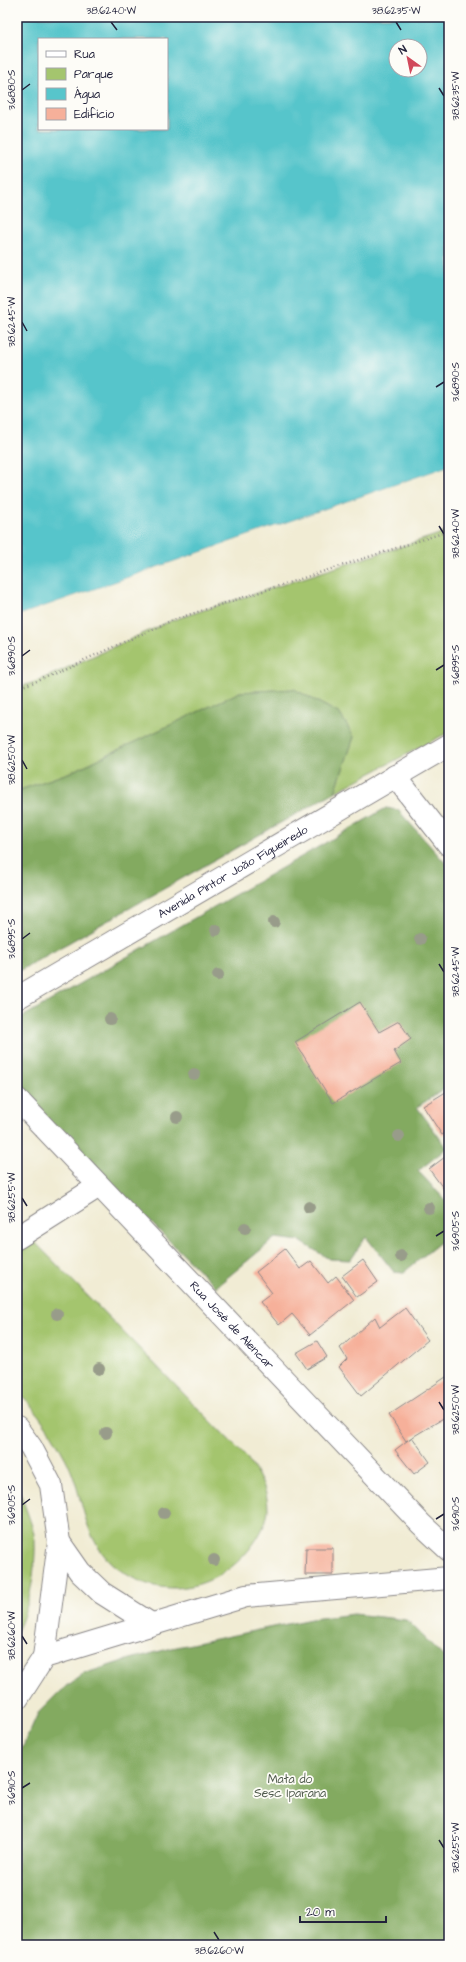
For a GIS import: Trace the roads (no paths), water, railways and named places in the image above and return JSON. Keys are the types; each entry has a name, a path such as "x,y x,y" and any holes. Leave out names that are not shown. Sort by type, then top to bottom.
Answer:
{"street":[{"name":"Avenida Pintor João Figueiredo","path":"17,998 449,745"},
{"path":"395,776 449,845"},
{"name":"Rua José de Alencar","path":"17,1099 421,1524 449,1550"},
{"path":"17,1238 99,1186"},
{"path":"17,1428 31,1447 51,1486 59,1542 44,1657 17,1699"},
{"path":"59,1542 80,1572 102,1592 151,1624"},
{"path":"44,1657 246,1596 449,1578"}],"water":[{"path":"17,17 449,17 449,466 17,616"}],"park label":[{"name":"Mata do Sesc Iparana","path":"290,1786"}]}
